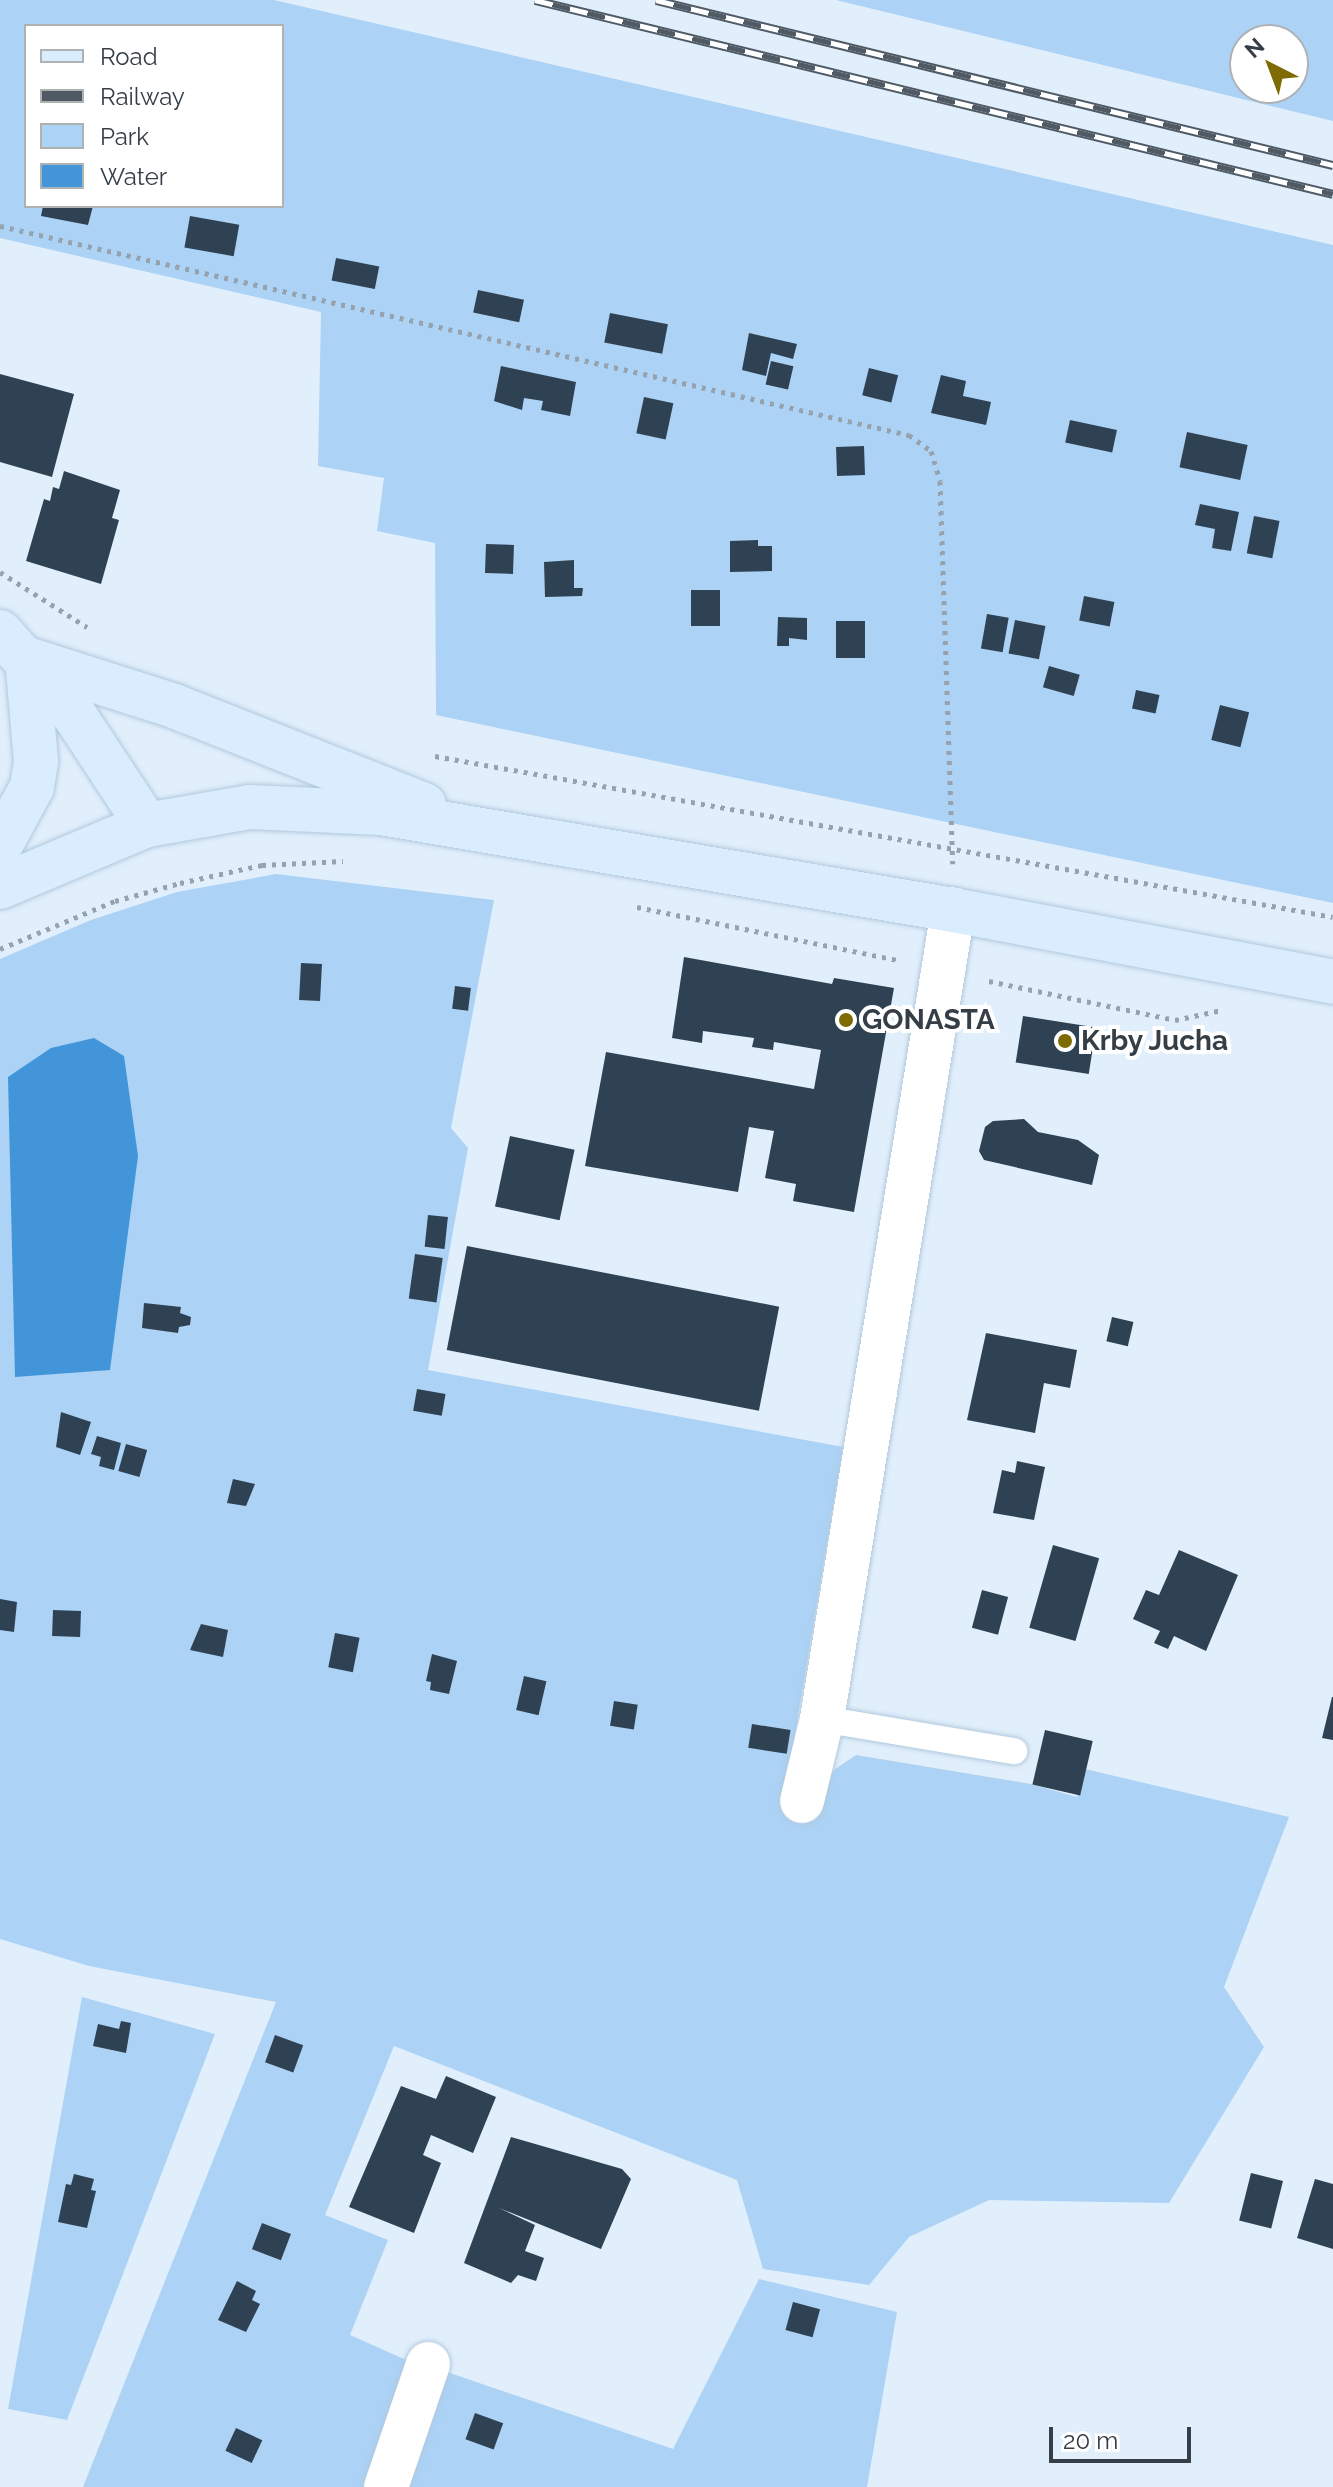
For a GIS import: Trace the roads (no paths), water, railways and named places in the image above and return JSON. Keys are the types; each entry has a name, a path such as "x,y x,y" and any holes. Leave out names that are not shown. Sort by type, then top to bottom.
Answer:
{"main road":[{"path":"14,646 470,824"},
{"path":"14,646 75,716 147,825"},
{"path":"0,846 32,787 36,761 14,646"},
{"path":"0,887 147,825 250,807 381,813 470,824 1333,982"}],"street":[{"path":"802,1801 822,1719 953,910"},
{"path":"386,2487 428,2364"}],"lane":[{"path":"822,1719 1014,1751"}],"water":[{"path":"94,1038 124,1056 138,1156 110,1370 15,1377 8,1077 51,1048"}],"railway":[{"path":"535,0 1333,194"},
{"path":"656,0 1333,165"}],"place":[{"name":"GONASTA","path":"846,1020"},
{"name":"Krby Jucha","path":"1065,1041"}]}
